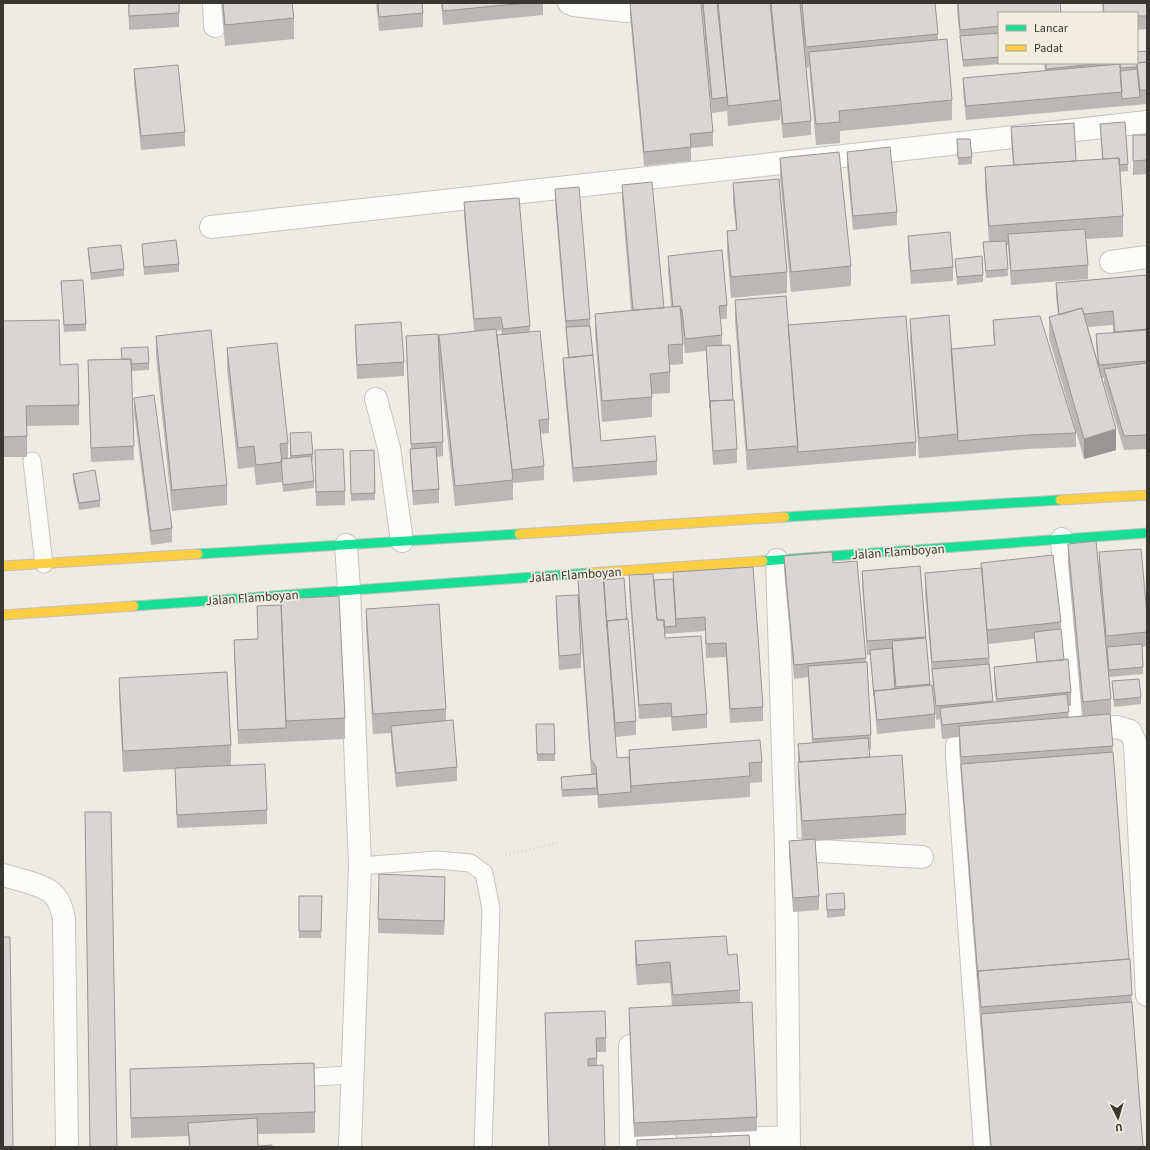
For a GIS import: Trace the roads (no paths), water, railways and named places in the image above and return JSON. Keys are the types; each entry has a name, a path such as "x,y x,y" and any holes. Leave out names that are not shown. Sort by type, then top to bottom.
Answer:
{"main road":[{"path":"3,566 1147,495"},
{"name":"Jalan Flamboyan","path":"3,615 1147,533"}],"street":[{"path":"214,3 215,26"},
{"path":"569,3 574,5 626,11 680,3"},
{"path":"211,227 1147,122"},
{"path":"1111,262 1147,256"},
{"path":"376,399 389,448 402,541"},
{"path":"1062,539 1067,730 1117,727 1130,731 1135,742 1147,995"},
{"path":"346,545 360,866 350,1147"},
{"path":"630,1046 631,1145 694,1141 789,1142 786,849 777,560"},
{"path":"985,1147 958,764 958,746 964,742 1004,738"},
{"path":"786,849 922,857"},
{"path":"3,875 43,887 54,894 61,905 64,919 67,1147"}],"lane":[{"path":"32,461 44,564"},
{"path":"360,866 437,860 470,863 484,873 490,909 483,1147"},
{"path":"280,1078 352,1075"}]}
